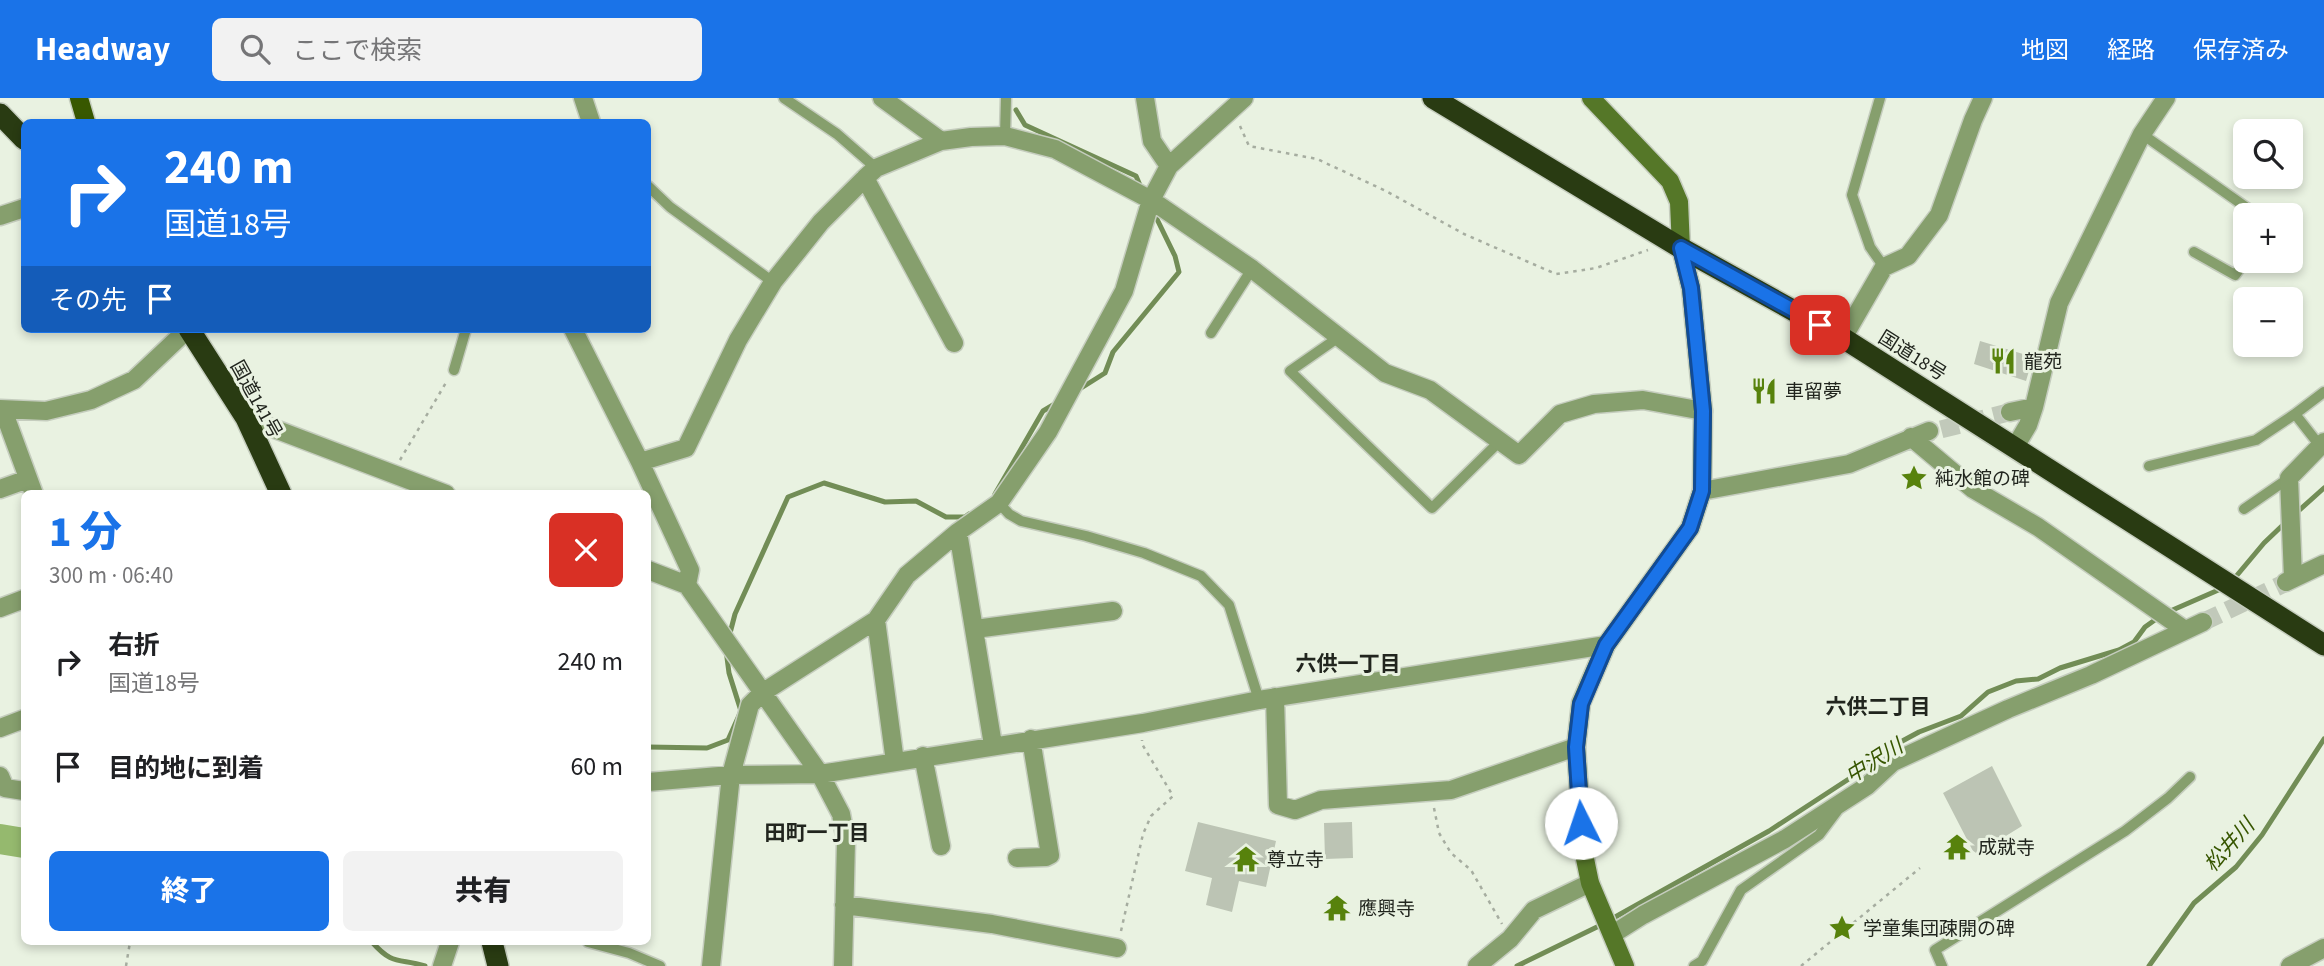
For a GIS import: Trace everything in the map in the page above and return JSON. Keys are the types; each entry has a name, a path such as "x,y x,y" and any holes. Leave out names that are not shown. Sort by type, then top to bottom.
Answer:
{"highway":[{"name":"国道18号","path":"1433,98 1676,245 1843,338 2324,645"},
{"path":"0,114 21,136"},
{"name":"国道141号","path":"191,333 246,418 279,490"},
{"path":"495,945 498,966"}],"main road":[{"path":"79,98 85,119"}],"street":[{"path":"583,98 590,119"},
{"path":"882,98 941,141"},
{"path":"1145,98 1152,141 1169,166"},
{"path":"1591,98 1670,181 1679,201 1676,245 1691,288 1703,411 1702,491 1690,528 1606,645 1581,704 1576,747 1583,849 1590,883 1625,966"},
{"path":"1843,338 1884,267 1908,256 1939,215 1983,98"},
{"path":"2015,447 2028,425 2034,407 2059,303 2143,134 2166,98"},
{"path":"711,966 731,775 750,705 762,693 876,620 907,575 958,532 999,503 1048,432 1124,291 1151,200 1169,166 1238,104"},
{"path":"640,463 687,448 738,340 773,282 821,222 870,173 941,141 971,137 1005,136 1055,149 1151,200 1252,269 1385,373 1430,390 1520,455 1560,414 1594,404 1643,400 1703,411"},
{"path":"870,173 954,343"},
{"path":"0,216 21,209"},
{"path":"0,489 31,486 2,409 46,411 91,400 134,380 184,333"},
{"path":"575,333 690,570 687,585"},
{"path":"2010,412 2034,407"},
{"path":"246,418 436,490"},
{"path":"1702,491 1849,464 1929,431"},
{"path":"1911,437 1973,489 2038,527 2179,624"},
{"path":"2322,444 2289,478 2288,581 2324,564"},
{"path":"958,532 993,745"},
{"path":"651,571 687,585 820,774 841,814 844,832 843,966"},
{"path":"0,608 21,600"},
{"path":"975,629 1113,611"},
{"path":"876,620 895,762"},
{"path":"1613,933 1785,839 1867,786 1893,762 2008,709 2091,675 2179,624 2203,622"},
{"path":"651,782 731,775 820,774 1143,723 1267,698 1606,645"},
{"path":"1267,698 1278,805 1295,810 1321,800 1451,790 1576,747"},
{"path":"0,728 21,720"},
{"path":"1017,858 1050,855 1031,739"},
{"path":"923,756 941,846"},
{"path":"0,776 5,788 21,791"},
{"path":"1477,966 1510,939 1534,910 1590,883"},
{"path":"844,905 992,924 1117,948"},
{"path":"442,966 449,945"},
{"path":"2290,966 2324,948"}],"lane":[{"path":"784,98 837,134 870,173"},
{"path":"1005,136 1006,98"},
{"path":"1880,98 1852,195 1870,247 1884,267"},
{"path":"2143,134 2240,203"},
{"path":"651,189 670,207 773,282"},
{"path":"2194,251 2235,275 2236,273"},
{"path":"1211,333 1252,269"},
{"path":"454,370 465,333"},
{"path":"1339,337 1290,371 1432,508 1500,441"},
{"path":"2150,466 2256,440 2324,392"},
{"path":"2295,414 2322,444"},
{"path":"2244,509 2289,478"},
{"path":"999,503 1009,514 1021,521 1144,553 1201,576 1229,605 1267,698"},
{"path":"1942,966 1935,950 2125,831 2190,777"},
{"path":"1694,966 1702,961 1741,890 1819,835 1844,801"},
{"path":"599,945 629,953 660,966"}],"path":[{"path":"1238,104 1249,146 1317,159 1386,191 1464,234 1556,274 1596,268 1676,245"},
{"path":"392,473 454,370"},
{"path":"1117,948 1143,834 1151,816 1173,796 1142,744 1143,723"},
{"path":"1431,791 1439,833 1451,853 1471,870 1510,939"},
{"path":"1801,966 1920,868"},
{"path":"127,966 130,945"}],"building":[{"name":"龍苑","path":"1980,341 2033,357 2026,381 1974,364"},
{"path":"1992,766 2022,826 1975,855 1943,793"},
{"path":"1198,822 1276,841 1266,887 1239,881 1232,912 1206,905 1212,878 1185,871"},
{"path":"1352,822 1353,858 1325,859 1324,823"}],"waterway":[{"path":"1016,110 1025,125 1136,176 1142,190"},
{"path":"1078,390 1105,373 1113,352 1179,272 1175,256 1153,211"},
{"path":"995,494 1043,411 1058,402"},
{"path":"729,637 735,614 788,497 824,483 885,502 916,501 946,517 965,517 969,514"},
{"name":"中沢川","path":"2295,514 2324,488"},
{"name":"中沢川","path":"2233,580 2285,523"},
{"name":"中沢川","path":"2168,612 2223,588"},
{"name":"中沢川","path":"1517,966 1599,926 1769,831 1858,773 1893,746 1919,732 1961,716 1988,692 2016,681 2038,679 2060,668 2119,650 2134,642 2145,627 2159,617"},
{"path":"651,747 707,748 728,740 741,711 729,673 726,650"},
{"name":"松井川","path":"2149,966 2194,903 2236,867 2262,835 2324,739"},
{"name":"中沢川","path":"0,839 21,842"},
{"name":"中沢川","path":"375,945 391,958 425,966"}],"tunnel":[{"path":"1915,436 2010,412"},
{"path":"2203,622 2283,584"}],"place":[{"name":"龍苑","path":"2003,361"},
{"name":"車留夢","path":"1764,391"},
{"name":"純水館の碑","path":"1914,478"},
{"name":"成就寺","path":"1957,847"},
{"name":"尊立寺","path":"1246,859"},
{"name":"應興寺","path":"1337,908"},
{"name":"学童集団疎開の碑","path":"1842,928"}],"district":[{"name":"六供一丁目","path":"1348,664"},
{"name":"六供二丁目","path":"1878,707"},
{"name":"田町一丁目","path":"817,833"}],"route":[{"path":"1581,823 1576,747 1581,704 1606,645 1690,528 1702,491 1703,411 1691,288 1681,248 1820,325"}]}
